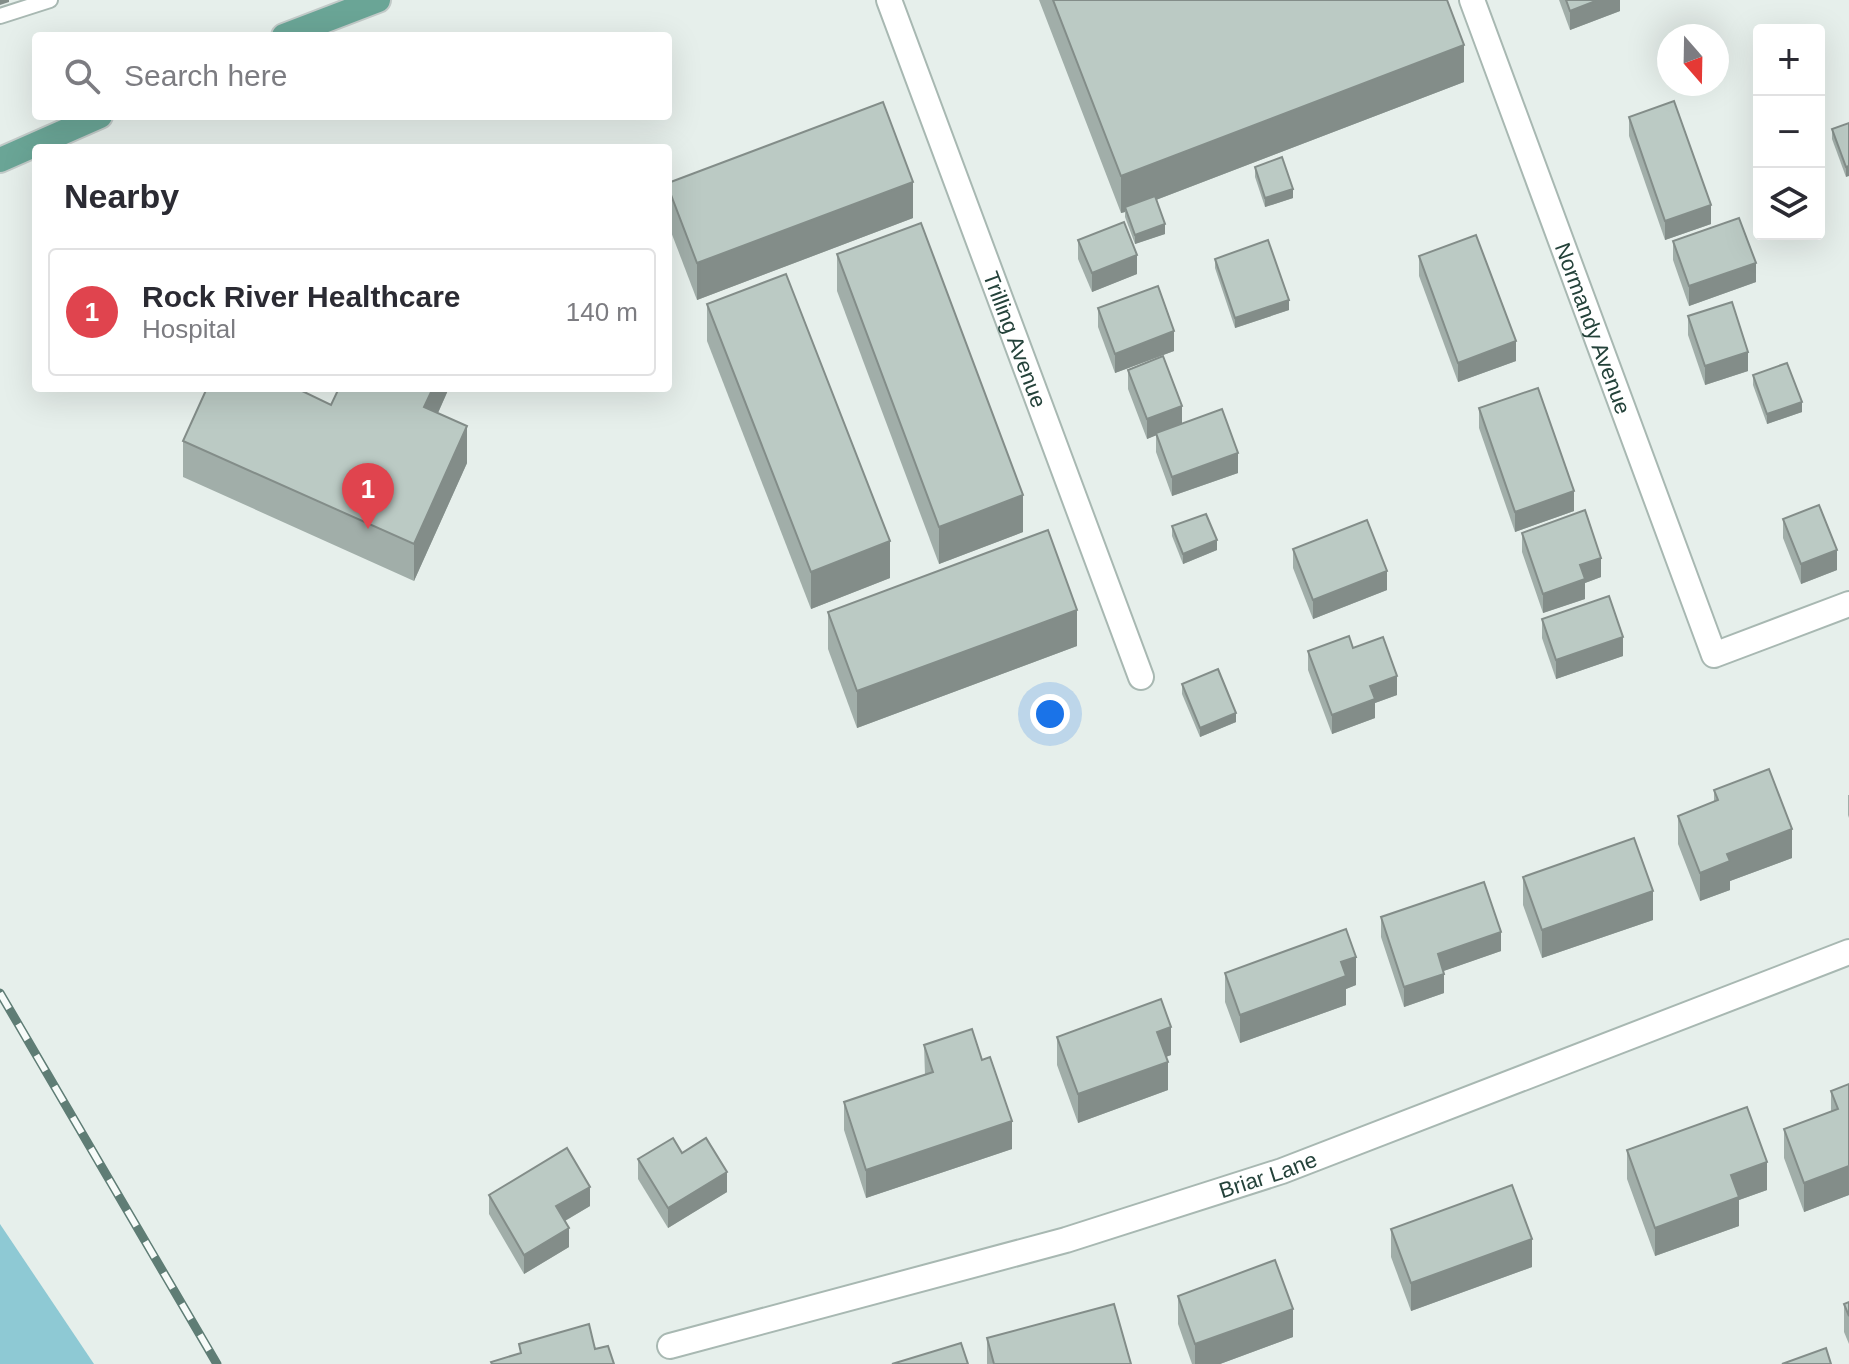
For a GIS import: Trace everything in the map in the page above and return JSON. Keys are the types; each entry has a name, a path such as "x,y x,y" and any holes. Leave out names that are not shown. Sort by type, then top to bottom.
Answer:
{"main road":[{"path":"294,32 378,0"},
{"path":"36,144 91,120"},
{"path":"0,160 32,146"}],"street":[{"name":"Trilling Avenue","path":"889,0 1141,677"},
{"name":"Normandy Avenue","path":"1472,0 1714,655 1849,604"},
{"name":"Briar Lane","path":"670,1346 1066,1240 1282,1171 1849,952"}],"lane":[{"path":"0,16 50,0"}],"water":[{"path":"0,1224 94,1364 0,1364"}],"building":[{"path":"1053,0 1447,0 1464,45 1121,176"},
{"path":"1566,0 1598,0 1570,11"},
{"path":"1674,101 1711,205 1665,221 1629,117"},
{"path":"883,102 913,182 697,263 672,197 672,181"},
{"path":"1849,123 1849,166 1846,167 1832,129"},
{"path":"1282,157 1293,189 1265,198 1255,167"},
{"path":"1155,196 1165,224 1135,235 1125,207"},
{"path":"1739,218 1756,263 1689,286 1673,241"},
{"path":"1124,222 1137,255 1092,273 1078,240"},
{"path":"921,223 1023,495 939,527 837,254"},
{"path":"1476,235 1516,341 1458,363 1419,256"},
{"path":"1268,240 1289,300 1235,318 1215,259"},
{"path":"786,274 890,541 811,572 707,304"},
{"path":"1158,286 1174,331 1115,354 1098,308"},
{"path":"1732,302 1748,352 1705,366 1688,316"},
{"path":"1163,356 1182,406 1147,419 1128,370"},
{"path":"1787,363 1802,402 1767,414 1753,375"},
{"path":"1538,388 1574,491 1515,512 1479,408"},
{"path":"205,392 304,392 331,405 337,392 431,392 424,407 467,426 414,544 183,441"},
{"path":"1222,409 1238,453 1172,477 1156,433"},
{"path":"1819,505 1837,550 1801,564 1783,519"},
{"path":"1585,510 1601,558 1580,565 1585,579 1543,594 1522,533"},
{"path":"1206,514 1217,540 1183,554 1172,526"},
{"path":"1367,520 1387,571 1313,600 1293,549"},
{"path":"1048,530 1077,610 857,691 828,612"},
{"path":"1609,596 1623,637 1556,660 1542,619"},
{"path":"1349,636 1353,648 1383,637 1397,676 1370,686 1375,699 1332,715 1308,651"},
{"path":"1218,669 1236,713 1200,728 1182,684"},
{"path":"1769,769 1792,829 1727,854 1730,861 1700,873 1678,816 1718,800 1714,790"},
{"path":"1634,838 1653,891 1542,930 1523,877"},
{"path":"1484,882 1501,932 1438,954 1444,974 1404,987 1381,917"},
{"path":"1346,929 1356,957 1341,962 1346,976 1240,1015 1225,973"},
{"path":"1161,999 1171,1027 1157,1032 1168,1062 1078,1094 1057,1037"},
{"path":"972,1029 982,1060 990,1057 1012,1121 866,1170 844,1102 933,1072 924,1045"},
{"path":"1849,1084 1849,1166 1804,1183 1784,1129 1838,1109 1831,1091"},
{"path":"1747,1107 1767,1162 1731,1175 1739,1197 1655,1228 1627,1150"},
{"path":"673,1138 682,1153 706,1138 727,1172 668,1208 638,1159"},
{"path":"567,1148 590,1187 556,1206 569,1228 524,1255 489,1195"},
{"path":"1512,1185 1532,1239 1411,1283 1391,1229"},
{"path":"1275,1260 1293,1309 1195,1344 1178,1296"},
{"path":"1114,1304 1131,1364 994,1364 987,1338"},
{"path":"589,1324 595,1349 608,1346 614,1364 491,1362 521,1353 519,1344"},
{"path":"961,1343 968,1364 892,1364"},
{"path":"1826,1348 1831,1364 1782,1364"}],"railway":[{"path":"0,993 217,1364"}],"place":[{"name":"Rock River Healthcare","path":"368,529"}]}
